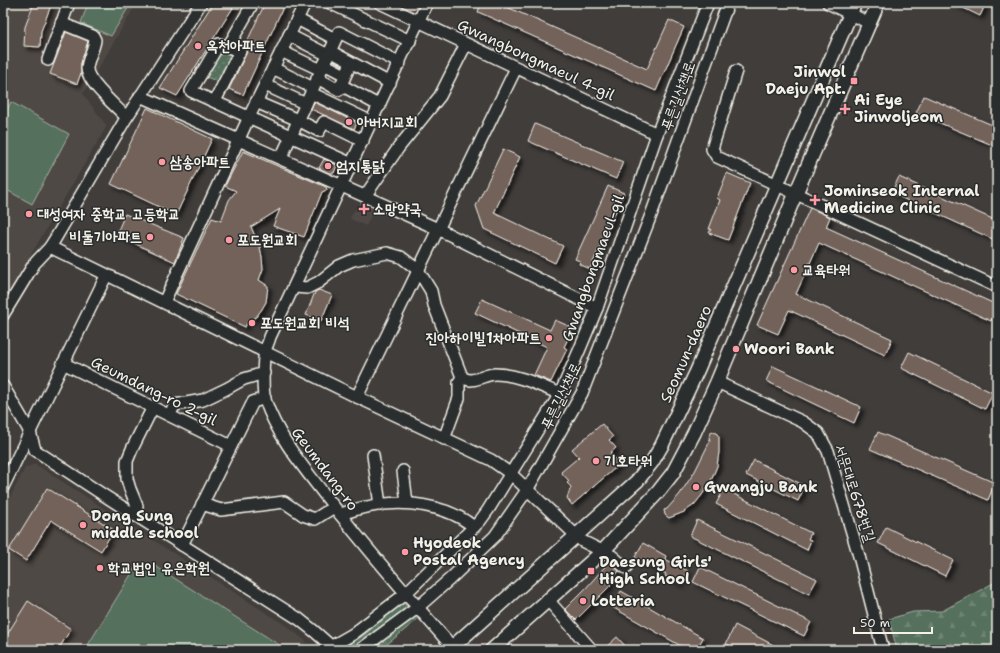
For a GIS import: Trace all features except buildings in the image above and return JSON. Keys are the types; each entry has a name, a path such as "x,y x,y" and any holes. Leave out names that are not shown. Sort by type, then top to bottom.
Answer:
{"main road":[{"path":"492,650 603,551 658,492 673,473 694,433 717,382 878,3"},
{"name":"Seomun-daero","path":"452,649 637,481 652,462 673,423 697,371 853,8"}],"street":[{"path":"48,60 69,3"},
{"path":"3,315 34,264 50,247 126,117 201,3"},
{"path":"228,47 253,3"},
{"path":"164,302 256,102 305,3"},
{"path":"330,3 410,41"},
{"name":"Gwangbongmaeul 4-gil","path":"380,3 657,134"},
{"name":"Geumdang-ro","path":"427,3 295,287 270,337 265,352 264,373 265,398 276,426 286,444 405,594 452,649"},
{"name":"Gwangbongmaeul-gil","path":"328,648 353,634 405,594 474,527 488,510 560,394 597,308 657,134 708,3"},
{"name":"푸른길산책로","path":"360,650 417,608 495,536 527,490 582,394 651,215 728,3"},
{"path":"828,3 853,8 869,23"},
{"path":"297,19 400,63"},
{"path":"61,23 93,36 95,40 87,69 91,80 126,117"},
{"path":"289,35 339,90 351,63"},
{"path":"281,158 337,36"},
{"path":"215,101 240,51 220,44 191,91 352,164"},
{"path":"366,196 399,147 440,96 466,44"},
{"path":"280,54 343,80 380,106"},
{"path":"273,68 321,71 351,63 390,83"},
{"path":"357,397 516,68"},
{"path":"321,71 372,122"},
{"path":"736,71 712,149 717,157 997,287"},
{"path":"265,85 306,104"},
{"path":"140,96 438,229 597,308"},
{"path":"256,102 298,120 319,131 324,122 363,141"},
{"path":"50,247 106,276 164,302 357,397 491,460 511,474 582,541 612,556 626,568"},
{"path":"295,287 307,288 320,282 339,266 352,260 387,253 401,258 418,270 431,291 434,305 462,377 468,380 473,380 486,375 501,374 526,380 560,394"},
{"path":"3,487 106,276"},
{"name":"Geumdang-ro 2-gil","path":"63,363 231,446"},
{"path":"169,415 175,406 203,400 226,390 244,379 264,373"},
{"path":"444,439 459,398 459,382 462,377"},
{"name":"서문대로678번길","path":"717,382 799,420 812,429 821,438 828,451 859,556 883,650"},
{"path":"3,386 30,432 35,450 299,619 314,631 328,648"},
{"path":"182,545 253,402 265,398"},
{"path":"136,516 137,506 130,489 126,465 132,449 153,407"},
{"path":"373,454 380,505"},
{"path":"403,471 407,503"},
{"path":"202,504 220,510 284,502 304,515 315,519 337,510 407,503 443,510 462,519 474,527"},
{"path":"548,600 592,650"}],"shaded area":[{"name":"대성여자 중학교 고등학교","path":"3,3 137,3 83,94 107,126 3,302"},
{"name":"소망약국","path":"364,199 374,204 372,214 366,226 350,219 352,214"},
{"name":"학교법인 유은학원","path":"35,464 285,625 307,642 296,650 3,650 3,511 25,468"}],"green space":[{"path":"88,3 131,3 111,36 81,23"},
{"path":"220,48 236,55 221,83 204,76"},
{"path":"11,102 69,134 32,204 3,188 3,117"},
{"path":"152,564 281,646 277,650 85,650 135,568"},
{"path":"997,581 997,650 897,650 889,619 913,612 942,611"},
{"path":"403,602 418,619 380,650 340,650 364,635"}],"place":[{"name":"옥천아파트","path":"198,46"},
{"name":"Jinwol Daeju Apt.","path":"854,81"},
{"name":"Ai Eye Jinwoljeom","path":"845,109"},
{"name":"아버지교회","path":"349,122"},
{"name":"삼송아파트","path":"162,162"},
{"name":"엄지통닭","path":"328,166"},
{"name":"Jominseok Internal Medicine Clinic","path":"815,200"},
{"name":"소망약국","path":"364,209"},
{"name":"대성여자 중학교 고등학교","path":"29,214"},
{"name":"비둘기아파트","path":"150,237"},
{"name":"포도원교회","path":"229,240"},
{"name":"교육타워","path":"794,270"},
{"name":"포도원교회 비석","path":"252,323"},
{"name":"진아하이빌1차아파트","path":"549,338"},
{"name":"Woori Bank","path":"736,349"},
{"name":"기호타워","path":"596,461"},
{"name":"Gwangju Bank","path":"696,487"},
{"name":"Dong Sung middle school","path":"83,525"},
{"name":"Hyodeok Postal Agency","path":"405,552"},
{"name":"학교법인 유은학원","path":"100,568"},
{"name":"Daesung Girls' High School","path":"591,571"},
{"name":"Lotteria","path":"583,601"}]}
